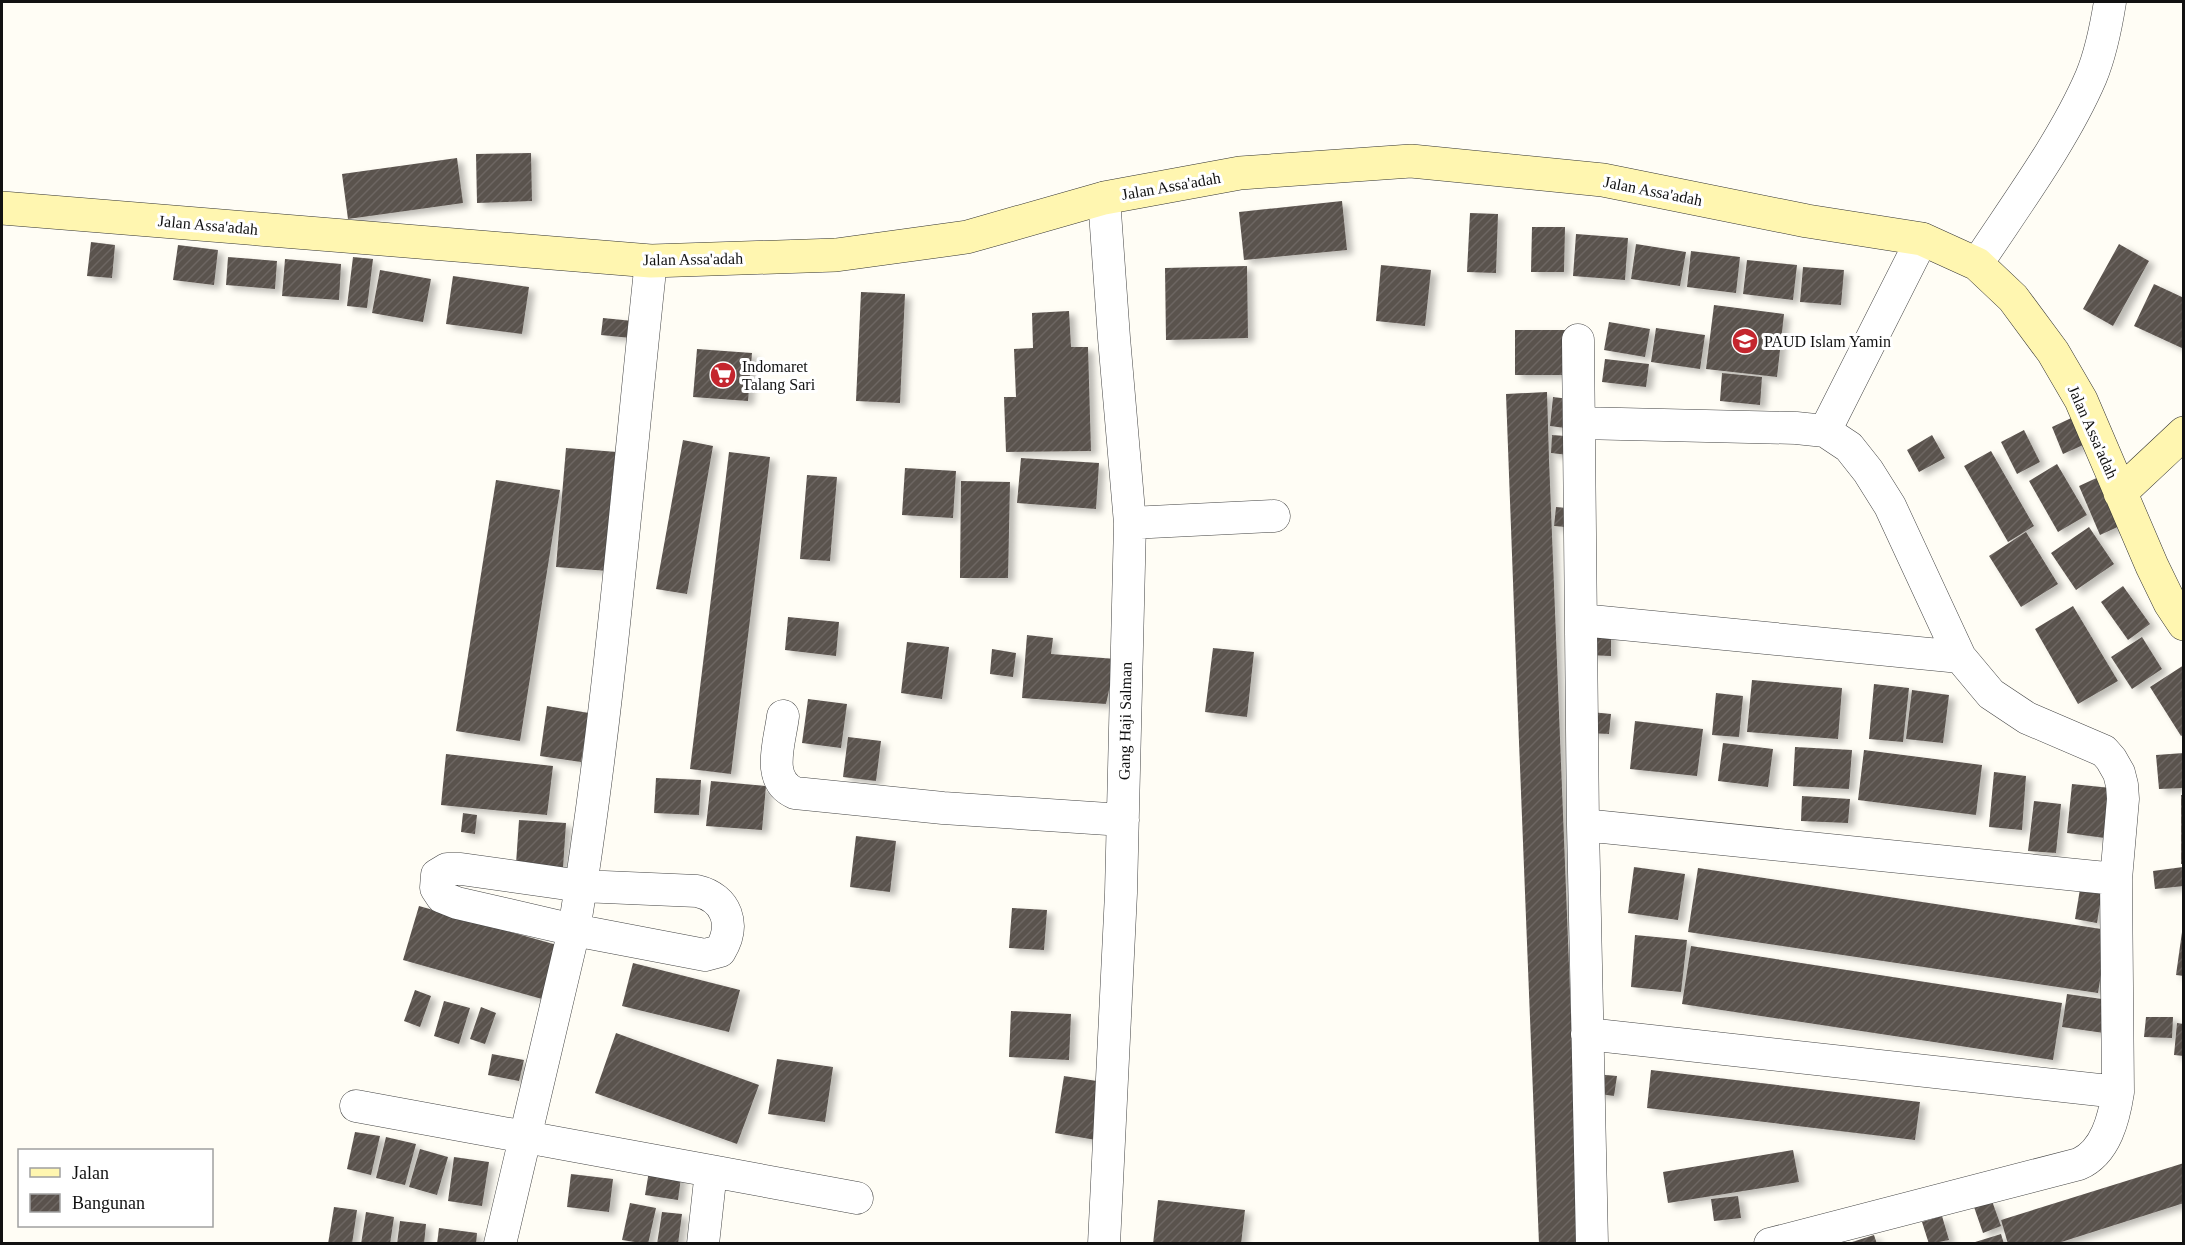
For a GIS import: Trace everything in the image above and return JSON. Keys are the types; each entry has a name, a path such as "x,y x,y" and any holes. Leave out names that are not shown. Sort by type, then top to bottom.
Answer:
{"street":[{"path":"1977,264 2058,140 2091,77 2101,46 2110,2"},
{"name":"Jalan Assa'adah","path":"2,208 651,261 836,255 967,237 1104,198 1240,173 1411,161 1603,180 1807,221 1922,239 1977,264 2013,298 2053,352 2081,400 2120,493 2184,433"},
{"name":"Gang Haji Salman","path":"1104,198 1130,523 1121,893 1104,1244"},
{"path":"1825,431 1922,239"},
{"path":"500,1244 574,930 581,886 608,674 651,261"},
{"path":"1578,340 1583,825 1592,1244"},
{"path":"1579,423 1796,428 1825,431 1849,447 1868,471 1890,506 1960,657 1991,694 2027,718 2103,751 2111,759 2122,785 2123,799 2116,879 2118,1092 2115,1113 2108,1132 2089,1159 2079,1164 1770,1244"},
{"path":"2120,493 2170,603 2184,624"},
{"path":"1130,523 1274,516"},
{"path":"1581,620 1960,657"},
{"path":"783,716 776,771 780,783 795,794 943,808 1123,820"},
{"path":"1583,825 2116,879"},
{"path":"461,869 581,886 697,891 710,894 724,908 727,931 724,943 720,951 705,955 574,930 457,903 438,893 435,882 441,871 461,869"},
{"path":"1587,1034 2118,1092"},
{"path":"356,1106 857,1198"},
{"path":"703,1244 711,1171"}],"building":[{"path":"531,153 532,201 477,203 476,154"},
{"path":"457,158 463,203 348,219 342,174"},
{"path":"1342,201 1347,250 1244,260 1239,212"},
{"path":"1470,213 1498,214 1496,273 1467,272"},
{"path":"1532,227 1565,227 1564,272 1531,272"},
{"path":"1576,234 1628,238 1625,280 1573,276"},
{"path":"91,242 115,245 112,278 87,276"},
{"path":"1636,244 1686,252 1680,286 1631,279"},
{"path":"2119,244 2149,261 2113,326 2083,309"},
{"path":"178,245 218,250 214,285 173,280"},
{"path":"1691,251 1740,257 1736,293 1687,287"},
{"path":"228,257 277,261 275,289 226,285"},
{"path":"353,257 373,259 367,308 347,306"},
{"path":"285,259 341,264 339,300 282,296"},
{"path":"1747,260 1797,265 1793,300 1743,294"},
{"path":"1381,265 1431,270 1425,326 1376,321"},
{"path":"1247,266 1248,338 1166,340 1165,268"},
{"path":"1803,267 1844,270 1841,305 1800,302"},
{"path":"380,270 431,279 423,322 372,313"},
{"path":"453,276 529,287 522,334 446,324"},
{"path":"2154,284 2184,298 2184,349 2134,326"},
{"path":"861,292 905,294 900,403 856,401"},
{"name":"PAUD Islam Yamin","path":"1714,305 1784,314 1777,377 1706,369"},
{"path":"1069,311 1071,347 1088,347 1091,451 1006,452 1004,397 1016,397 1014,349 1033,348 1032,313"},
{"path":"603,318 633,321 631,338 601,335"},
{"path":"1609,322 1650,329 1645,357 1604,350"},
{"path":"1656,328 1705,335 1700,369 1651,362"},
{"path":"1515,330 1571,330 1570,375 1515,375"},
{"name":"Indomaret Talang Sari","path":"697,349 752,353 748,401 693,397"},
{"path":"1605,359 1649,364 1646,387 1602,382"},
{"path":"1722,373 1762,377 1760,405 1720,401"},
{"path":"1547,392 1580,1244 1539,1244 1519,742 1506,394"},
{"path":"1553,397 1577,400 1573,429 1550,426"},
{"path":"2080,414 2092,441 2063,454 2052,427"},
{"path":"2024,430 2040,462 2017,474 2001,442"},
{"path":"1552,435 1579,437 1577,456 1551,453"},
{"path":"1932,435 1945,458 1919,472 1907,450"},
{"path":"683,440 713,446 687,594 656,589"},
{"path":"566,448 617,452 608,571 556,567"},
{"path":"1991,451 2034,526 2008,542 1964,466"},
{"path":"729,452 770,457 731,774 690,769"},
{"path":"1021,458 1099,463 1096,509 1017,503"},
{"path":"2057,464 2087,515 2058,532 2029,481"},
{"path":"905,468 956,471 953,518 902,515"},
{"path":"807,475 837,477 830,561 800,559"},
{"path":"2103,475 2124,524 2100,535 2079,486"},
{"path":"496,480 560,490 520,741 456,731"},
{"path":"961,481 1010,482 1008,578 960,578"},
{"path":"1556,507 1578,509 1577,528 1554,526"},
{"path":"2089,527 2114,564 2076,590 2051,553"},
{"path":"2026,532 2058,584 2021,607 1989,556"},
{"path":"2123,586 2150,624 2128,640 2101,602"},
{"path":"2073,606 2118,681 2078,704 2035,629"},
{"path":"788,617 839,622 836,656 785,650"},
{"path":"1587,630 1611,630 1611,656 1587,655"},
{"path":"1027,635 1053,638 1051,654 1116,659 1106,704 1022,698"},
{"path":"2142,637 2162,669 2132,689 2111,657"},
{"path":"907,642 949,647 942,699 901,693"},
{"path":"1213,648 1254,652 1247,717 1205,712"},
{"path":"992,649 1016,653 1013,677 990,674"},
{"path":"2184,665 2184,734 2181,736 2150,687"},
{"path":"1752,680 1842,688 1838,739 1747,732"},
{"path":"1874,684 1909,688 1903,742 1869,739"},
{"path":"1912,690 1949,695 1943,743 1906,739"},
{"path":"1716,693 1743,696 1739,737 1712,735"},
{"path":"808,699 847,704 841,748 802,743"},
{"path":"547,706 589,713 581,762 540,756"},
{"path":"1591,712 1611,714 1609,734 1589,733"},
{"path":"1635,721 1703,729 1697,776 1630,769"},
{"path":"848,737 881,741 876,781 843,777"},
{"path":"1723,743 1773,749 1768,787 1718,781"},
{"path":"1795,747 1852,750 1849,789 1793,786"},
{"path":"1864,750 1982,765 1976,815 1858,800"},
{"path":"2184,753 2184,788 2159,789 2156,755"},
{"path":"446,754 553,766 547,815 441,805"},
{"path":"1994,772 2026,776 2022,830 1989,827"},
{"path":"656,778 701,780 699,815 654,813"},
{"path":"711,781 766,786 762,830 706,826"},
{"path":"2072,784 2111,788 2105,838 2067,833"},
{"path":"2181,795 2184,795 2184,864 2181,864"},
{"path":"1802,796 1850,799 1848,823 1801,821"},
{"path":"2034,801 2061,804 2056,853 2028,851"},
{"path":"463,813 477,815 475,834 461,832"},
{"path":"519,820 566,823 563,868 516,864"},
{"path":"856,836 896,841 890,892 850,887"},
{"path":"1634,867 1685,874 1678,920 1628,913"},
{"path":"2183,867 2184,886 2155,889 2153,871"},
{"path":"1698,868 2108,930 2098,993 1688,932"},
{"path":"2080,889 2102,892 2097,923 2075,919"},
{"path":"419,906 557,945 542,999 403,960"},
{"path":"1012,908 1047,910 1044,950 1009,948"},
{"path":"2182,932 2184,932 2184,976 2176,975"},
{"path":"1635,935 1687,940 1681,992 1631,987"},
{"path":"1691,946 2062,1003 2053,1060 1682,1004"},
{"path":"633,963 740,990 729,1032 622,1006"},
{"path":"415,990 431,996 420,1027 404,1021"},
{"path":"2067,994 2109,1000 2104,1033 2062,1027"},
{"path":"444,1001 470,1008 459,1044 434,1036"},
{"path":"481,1007 496,1013 485,1044 470,1039"},
{"path":"1011,1011 1071,1014 1069,1060 1009,1057"},
{"path":"2146,1017 2173,1017 2172,1038 2144,1037"},
{"path":"2177,1023 2184,1024 2184,1056 2174,1055"},
{"path":"616,1033 759,1085 737,1144 595,1093"},
{"path":"492,1054 524,1060 519,1081 488,1075"},
{"path":"777,1059 833,1067 825,1122 768,1114"},
{"path":"1651,1070 1920,1102 1915,1140 1647,1108"},
{"path":"1595,1074 1617,1076 1614,1096 1593,1093"},
{"path":"1064,1076 1110,1083 1102,1141 1055,1133"},
{"path":"355,1132 380,1136 371,1175 347,1169"},
{"path":"386,1137 416,1144 405,1185 376,1178"},
{"path":"420,1149 448,1157 437,1195 409,1187"},
{"path":"1793,1150 1799,1182 1668,1203 1663,1172"},
{"path":"454,1157 489,1162 482,1206 448,1201"},
{"path":"2184,1163 2184,1203 2055,1244 2008,1244 2001,1220"},
{"path":"650,1165 682,1170 678,1200 645,1195"},
{"path":"571,1174 613,1179 609,1212 567,1207"},
{"path":"1738,1196 1741,1218 1714,1221 1711,1199"},
{"path":"1158,1200 1245,1210 1241,1244 1153,1244"},
{"path":"1992,1201 2001,1226 1983,1233 1974,1207"},
{"path":"630,1203 656,1208 648,1244 622,1240"},
{"path":"334,1207 357,1210 352,1244 328,1244"},
{"path":"366,1212 394,1217 390,1244 361,1244"},
{"path":"662,1212 682,1214 678,1244 657,1244"},
{"path":"1942,1216 1949,1240 1929,1244 1922,1222"},
{"path":"400,1221 426,1224 424,1244 397,1244"},
{"path":"439,1228 477,1233 476,1244 437,1244"},
{"path":"2001,1234 2004,1244 1972,1244 1972,1243"},
{"path":"1874,1235 1877,1244 1849,1244 1849,1243"}],"place":[{"name":"PAUD Islam Yamin","path":"1745,341"},
{"name":"Indomaret Talang Sari","path":"723,375"}]}
